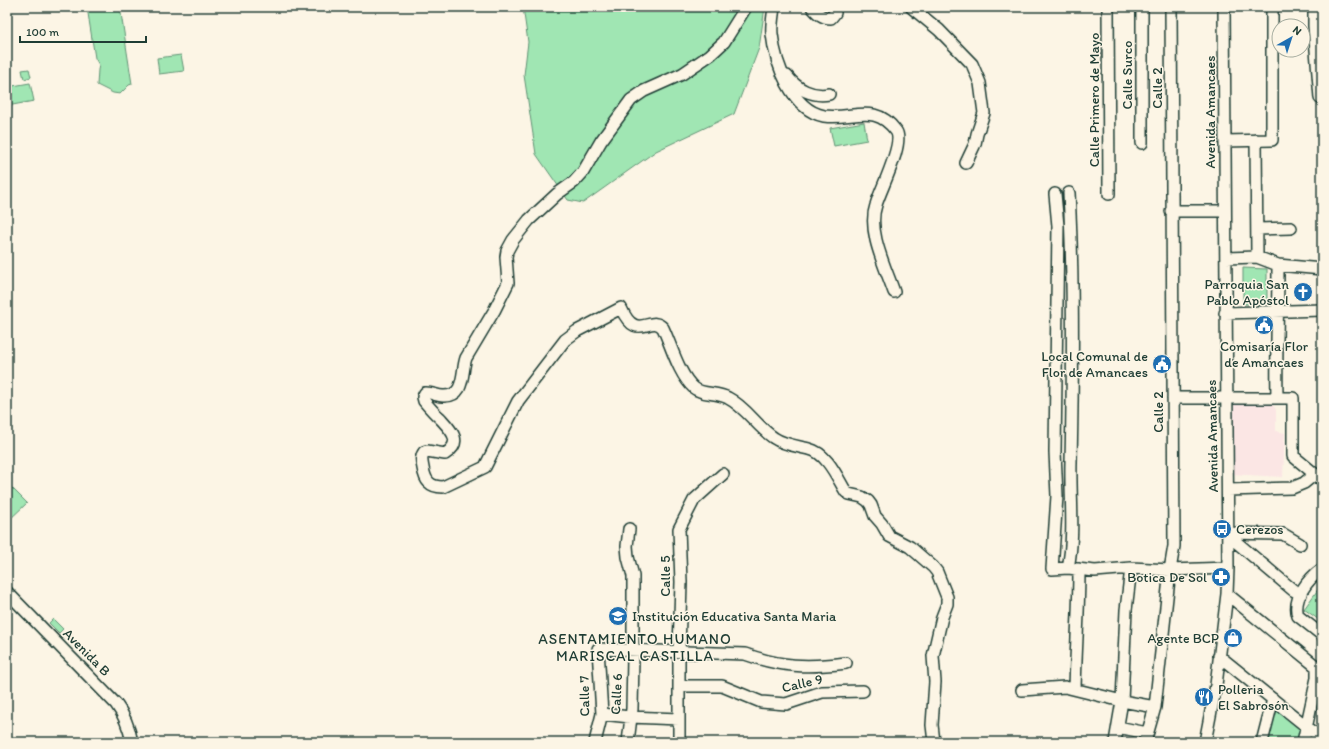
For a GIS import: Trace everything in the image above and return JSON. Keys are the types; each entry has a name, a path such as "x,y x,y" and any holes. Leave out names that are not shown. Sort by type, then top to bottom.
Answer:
{"street":[{"path":"746,7 724,42 710,55 682,74 644,90 631,100 601,141 583,172 574,182 557,194 529,220 513,240 506,257 508,283 494,311 466,358 463,365 462,381 459,388 456,393 450,396 442,396 429,392 422,396 429,407 453,434 455,444 454,448 445,454 427,451 424,452 421,458 424,476 432,486 443,488 485,466 518,401 565,340 577,331 621,308 627,321 635,326 641,327 657,324 660,325 663,328 687,380 694,388 703,392 718,393 729,398 744,410 770,436 779,441 810,449 819,454 827,462 846,492 862,497 871,505 875,516 889,536 910,546 937,572 948,597 948,601 942,617 933,656 936,682 932,726 934,742"},
{"path":"774,7 772,34 780,67 794,96 813,112 823,116 873,114 889,122 898,133 899,139 897,151 876,205 872,222 874,233 894,292"},
{"path":"812,7 817,14 830,18 835,13 835,7"},
{"path":"911,7 939,30 972,64 980,83 984,113 975,144 966,163"},
{"name":"Calle Primero de Mayo","path":"1108,7 1109,194"},
{"name":"Calle Surco","path":"1142,7 1142,143"},
{"name":"Calle 2","path":"1146,738 1155,707 1174,546 1171,7"},
{"name":"Avenida Amancaes","path":"1205,742 1216,685 1227,594 1229,534 1225,313 1226,211 1224,7"},
{"path":"1225,141 1272,140 1272,7"},
{"path":"1314,7 1318,26 1320,98"},
{"path":"780,67 790,80 809,93 820,96 829,94"},
{"path":"1256,140 1256,257"},
{"path":"1069,193 1073,366 1071,482 1072,531 1073,568 1079,606 1076,641 1075,689"},
{"path":"1055,194 1058,226 1055,452 1057,496 1052,569 1073,568 1095,571 1131,568 1170,570 1228,568"},
{"path":"1171,211 1226,211"},
{"path":"1257,229 1291,228"},
{"path":"1226,258 1256,257 1278,265 1322,270"},
{"path":"1277,397 1276,342 1278,265"},
{"path":"1225,313 1322,310"},
{"path":"1173,398 1293,398 1293,456 1319,477 1292,488 1228,490"},
{"name":"Calle 5","path":"679,742 681,582 679,529 694,500 723,474"},
{"name":"Calle 6","path":"628,742 630,717 633,576 628,558 627,546 629,529"},
{"path":"1229,534 1283,534 1300,544"},
{"path":"1229,534 1293,590 1301,594"},
{"path":"1115,742 1122,701 1126,610 1131,568"},
{"path":"1322,569 1310,579 1301,594 1297,611 1298,616 1322,635"},
{"name":"Avenida B","path":"7,592 116,704 125,716 130,729 132,742"},
{"path":"1227,594 1317,667 1317,678 1303,742"},
{"name":"Calle 7","path":"595,742 602,714 598,649 632,650"},
{"path":"632,650 744,654 767,662 792,666 819,667 846,663"},
{"path":"1219,656 1322,739"},
{"name":"Calle 9","path":"679,686 722,686 761,702 786,704 822,692 863,691"},
{"path":"1022,690 1065,687 1122,701 1155,707"},
{"path":"1262,742 1273,699"},
{"path":"602,714 679,719"},
{"path":"1118,727 1146,738"}],"shaded area":[{"path":"1234,401 1272,403 1276,410 1276,431 1285,433 1283,477 1231,474"}],"green space":[{"path":"87,7 120,7 132,84 120,94 113,93 97,85 99,65 95,58"},
{"path":"523,7 765,7 759,48 734,114 656,151 583,203 568,200 536,154 524,75 528,42"},
{"path":"181,55 184,71 159,74 157,58"},
{"path":"29,69 31,77 24,79 22,70"},
{"path":"30,83 34,101 7,106 7,87"},
{"path":"864,122 867,140 834,146 830,128"},
{"path":"1243,268 1267,269 1267,304 1243,304"},
{"path":"7,483 27,503 7,522"},
{"path":"1322,584 1322,622 1304,609"},
{"path":"53,619 63,629 59,633 49,623"},
{"path":"1275,706 1303,727 1300,742 1266,742"}],"place":[{"name":"Parroquia San Pablo Apóstol","path":"1303,292"},
{"name":"Comisaría Flor de Amancaes","path":"1264,325"},
{"name":"Local Comunal de Flor de Amancaes","path":"1162,364"},
{"name":"Cerezos","path":"1222,529"},
{"name":"Botica De Sol","path":"1221,577"},
{"name":"Institución Educativa Santa Maria","path":"618,616"},
{"name":"Agente BCP","path":"1233,638"},
{"name":"Polleria El Sabrosón","path":"1204,697"}],"district":[{"name":"ASENTAMIENTO HUMANO MARISCAL CASTILLA","path":"635,648"}]}
